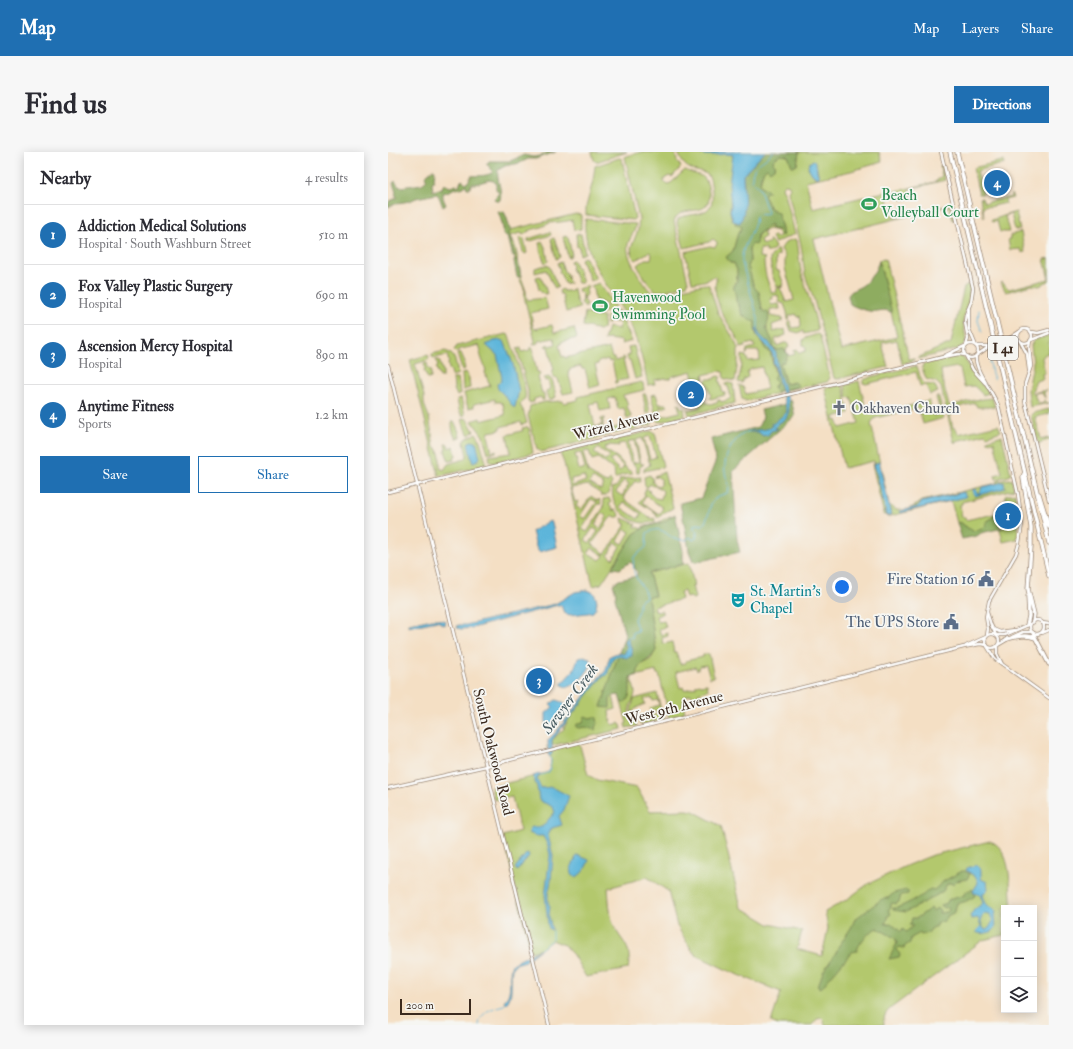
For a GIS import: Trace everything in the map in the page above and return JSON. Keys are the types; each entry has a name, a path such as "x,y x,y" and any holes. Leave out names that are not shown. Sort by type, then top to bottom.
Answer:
{"highway":[{"name":"I 41","path":"950,152 1049,576"},
{"name":"I 41","path":"957,152 1049,543"},
{"path":"1025,473 1023,478 1031,537 1028,589 1029,616 1027,625"},
{"path":"1035,485 1041,498 1049,527"},
{"path":"1028,589 1034,614 1032,623"},
{"path":"1032,632 1049,664"},
{"path":"1007,639 1026,636 1035,639"}],"main road":[{"path":"941,152 972,281 972,296 965,322 968,340 964,351 973,370 987,385"},
{"path":"969,308 969,329 971,337 978,350 976,364 995,397 999,408 1019,500 1022,524 1018,549 991,597 986,617 988,629 985,641 995,659 1049,698"},
{"path":"966,356 972,358 977,356 990,346 1007,340 1025,329 1038,333 1049,332"},
{"path":"1019,332 1020,340 1027,354 1029,372"},
{"path":"1031,332 1032,336 1029,347 1032,364 1025,390 1026,406 1049,500"},
{"path":"1007,340 1020,340 1026,343 1049,332"},
{"path":"966,346 972,344 976,346 990,346"},
{"name":"Witzel Avenue","path":"943,356 966,346"},
{"name":"Witzel Avenue","path":"388,492 943,356 959,354 966,356"},
{"name":"South Oakwood Road","path":"388,365 416,485 549,1025"},
{"path":"987,611 993,629 999,640 997,645 997,654 1002,664"},
{"path":"987,636 991,634 1005,636 1037,621 1049,624"},
{"path":"1032,623 1030,628 1032,632"},
{"path":"1042,623 1044,628 1042,633"},
{"path":"993,629 1002,632 1017,630"},
{"path":"987,646 992,648 1023,632 1032,632 1037,634 1049,630"},
{"name":"West 9th Avenue","path":"964,647 987,636"},
{"name":"West 9th Avenue","path":"388,788 486,766 964,647 980,644 987,646"}],"green space":[{"path":"548,152 556,152 536,159 528,159 520,163 505,166 498,170 501,196 500,200 497,202 494,199 499,193 496,189 496,183 491,180 471,184 470,188 467,188 466,185 464,187 457,189 455,188 443,193 443,198 446,205 443,207 437,194 416,198 388,207 388,203 390,201 397,198 393,183 395,181 398,186 401,187 422,184 427,180 425,176 433,169 435,170 434,180 432,183 433,191 441,189 444,184 450,187 456,185 459,186 462,180 466,183 468,182 471,176 490,174 493,172 486,164 489,161 510,161 524,155 533,157 540,156"},
{"path":"592,152 627,152 596,162"},
{"path":"641,152 675,152 677,161 681,167 672,177 669,176 664,179 664,182 667,184 671,183 685,170 702,176 708,185 709,201 706,206 701,209 678,215 674,221 688,282 687,285 667,290 654,290 637,265 645,259 651,259 652,255 650,252 636,260 632,256 631,248 638,230 639,219 625,157"},
{"path":"678,152 696,152 700,154 714,155 721,153 733,155 730,211 732,220 735,221 736,225 741,226 742,228 738,233 733,251 728,260 730,263 734,263 737,270 737,281 734,283 737,297 736,301 743,316 755,322 757,337 770,352 777,382 774,387 778,393 746,401 742,399 739,385 743,387 746,394 767,389 762,367 751,369 747,372 748,377 744,379 742,383 738,382 742,365 742,355 746,356 748,361 760,360 759,351 748,351 746,354 747,349 755,347 753,343 745,345 745,347 741,348 737,338 720,309 715,290 716,278 714,276 708,280 694,283 692,282 685,252 710,246 715,247 717,242 713,239 709,242 684,248 677,223 678,219 681,217 700,213 709,208 712,198 712,190 708,175 692,170 682,162"},
{"path":"765,152 799,152 797,165 795,166 792,166 788,156 781,155 775,158 773,162 776,166 770,171 767,168 765,169 762,174 760,184 769,191 764,194 769,207 778,213 783,236 779,230 770,228 772,225 770,224 757,235 756,245 753,244 749,248 750,261 748,267 754,287 759,292 762,310 764,312 767,311 768,313 766,328 774,344 773,348 775,350 784,349 788,355 785,361 780,363 785,382 787,384 795,382 798,385 797,387 776,392 773,388 777,382 773,378 776,373 770,352 765,349 764,344 757,337 755,322 742,315 736,301 734,288 737,281 737,270 734,263 730,263 726,257 733,251 738,233 742,228 741,226 736,225 735,221 739,223 744,184 743,175"},
{"path":"799,152 879,152 882,162 851,171 806,181 813,209 935,182 942,176 940,166 942,166 945,180 909,189 911,198 902,200 901,193 888,196 889,198 887,199 894,218 904,217 814,239 841,350 897,337 879,260 885,259 909,359 914,358 914,360 902,364 897,340 882,343 888,367 837,379 834,378 814,300 805,275 801,245 788,192 790,188 789,185 786,184 783,185 782,188 785,193 795,234 775,243 772,237 774,235 776,238 780,236 777,231 768,229 763,232 765,237 760,240 762,245 770,242 770,240 775,248 770,252 766,252 766,249 760,249 759,257 765,258 765,272 772,293 777,292 776,289 783,286 780,288 786,302 794,300 785,268 785,256 781,249 788,241 795,239 797,240 801,271 818,330 804,334 803,331 799,333 791,331 788,322 790,321 792,328 800,327 800,316 797,317 796,314 789,316 790,319 788,320 784,304 779,302 778,295 772,296 773,299 770,299 771,305 779,304 780,309 770,309 770,316 782,318 783,321 772,325 773,332 785,329 786,335 775,339 777,346 788,343 789,347 786,351 789,356 795,354 794,351 796,349 799,353 806,351 806,347 803,345 803,340 818,334 820,336 830,378 827,382 787,390 797,387 793,382 787,384 785,382 780,363 784,362 786,353 785,351 775,350 773,346 767,327 769,319 762,309 759,292 753,285 748,267 750,261 749,248 757,240 758,235 770,224 772,224 770,226 773,229 778,229 780,231 782,228 779,216 769,207 764,194 766,193 760,184 763,171 767,168 772,169 776,166 773,162 775,158 781,155 788,156 792,165 797,165","holes":["808,167 817,168 819,177 815,178"]},
{"path":"619,158 622,159 635,218 633,220 586,215 586,207 593,181 595,166"},
{"path":"1004,161 1004,164 1002,165 977,171 983,194 979,194 973,168"},
{"path":"1011,194 1013,198 1005,200 1006,203 983,207 984,218 980,198 982,198 984,203 1011,197"},
{"path":"950,202 955,219 953,220 949,206 904,217 948,205"},
{"path":"498,211 504,212 506,216 511,231 509,233 515,255 514,257 508,237 503,234"},
{"path":"1016,212 1020,230 1015,230 1011,214 1005,216 1009,232 1000,232 997,221 992,222 991,220 1010,214"},
{"path":"576,214 581,215 581,229 574,230 572,220 550,223 530,230 524,235 520,233 511,236 516,249 520,269 515,259 509,233 511,231 510,230"},
{"path":"586,219 636,224 635,230 628,244 629,255 634,268 648,289 655,294 705,284 709,285 718,313 734,339 738,349 738,361 735,381 725,379 723,372 720,371 703,375 704,379 700,381 706,403 717,403 718,400 721,402 728,400 731,397 728,386 725,384 728,383 733,384 735,403 689,415 687,408 689,410 700,407 700,404 702,404 700,395 698,396 697,393 692,394 697,390 695,380 686,382 685,380 694,378 692,371 673,375 666,379 654,380 655,384 648,385 641,355 631,326 593,261 586,237"},
{"path":"550,232 551,235 529,242 528,241 528,239"},
{"path":"1021,232 1025,252 1022,253 1021,249 1010,250 1008,239 1010,239 1010,235"},
{"path":"576,234 581,234 585,253 580,255 579,247 577,247"},
{"path":"521,237 524,240 527,253 525,254 523,252"},
{"path":"563,237 568,237 572,255 570,255 570,257 568,257"},
{"path":"554,238 560,257 556,259 551,239"},
{"path":"542,241 546,249 548,261 545,263 539,243"},
{"path":"776,250 779,250 779,255 776,256 776,270 779,271 784,285 777,287 772,275 770,258"},
{"path":"584,257 586,258 596,279 590,281 588,272 585,270 581,259"},
{"path":"1049,258 1049,279 1044,259"},
{"path":"515,259 517,260 521,276 518,277 514,261"},
{"path":"573,260 580,273 582,283 578,283 571,268 570,261"},
{"path":"879,261 892,313 886,310 869,311 857,307 850,304 848,296 855,289 866,283 875,271"},
{"path":"561,262 564,271 568,275 567,277 570,284 565,284 559,271 560,270 557,263"},
{"path":"546,265 549,266 558,287 555,289 546,270 535,273 535,268"},
{"path":"520,271 526,291 527,300 545,298 548,309 531,313 533,327 535,329 552,325 554,333 574,328 577,338 561,342 559,345 562,357 564,356 565,358 609,348 612,358 614,358 615,361 624,357 625,360 623,360 628,379 617,381 617,384 614,382 616,381 612,361 609,362 608,359 598,362 598,364 595,365 600,385 590,388 585,369 582,369 581,366 570,369 568,372 573,392 563,394 558,379 556,377 554,378 551,371 554,370 548,347 545,346 548,344 549,346 556,344 554,338 538,341 538,343 533,345 535,341 524,296 525,291 520,280"},
{"path":"540,276 547,294 542,293 539,290 536,277"},
{"path":"1049,279 1049,281 1040,286 1032,285 1006,292 1001,283 1002,282 1009,289"},
{"path":"599,283 615,306 611,310 602,313 597,313 598,309 604,309 607,305 599,301 595,301 593,288 591,286"},
{"path":"966,285 970,285 969,300 963,321 966,339 965,344 958,349 918,359 917,358 951,343 964,287"},
{"path":"587,286 587,294 584,299 587,305 585,308 581,302 583,301 582,293 579,292 578,289"},
{"path":"562,289 563,291 571,291 574,289 576,300 580,308 566,312 562,294 560,294 559,291"},
{"path":"618,310 632,341 622,344 622,341 609,339 604,340 608,327 619,329 620,323 610,321 609,324 607,324 607,316"},
{"path":"585,312 594,316 604,317 603,329 600,330 583,326"},
{"path":"506,334 509,335 524,386 525,398 520,405 527,423 522,425 521,422 500,427 500,430 489,432 488,435 492,452 496,450 496,452 488,453 483,436 472,421 480,418 481,421 505,415 503,404 500,402 495,402 495,399 474,404 474,407 468,408 464,393 490,386 479,345 455,352 454,350 457,346"},
{"path":"1049,335 1049,353 1045,354 1042,358 1045,373 1042,374 1043,379 1036,381 1032,391 1033,393 1046,390 1044,392 1045,398 1041,392 1035,393 1035,397 1038,404 1044,402 1044,400 1046,403 1049,403 1030,407 1028,390 1033,364 1031,345 1034,340"},
{"path":"634,346 642,377 635,379 630,360 628,360 627,356 630,355 628,347"},
{"path":"521,348 522,352 533,348 537,372 539,372 540,375 538,377 542,394 544,394 544,400 542,400 541,397 534,399 534,402 528,402 528,390 517,349"},
{"path":"445,351 449,352 453,357 458,374 452,376 449,369 447,355 435,358 432,357 432,354"},
{"path":"460,352 465,362 465,369 462,370 457,354"},
{"path":"428,355 428,360 415,364 424,396 424,404 429,417 434,446 437,448 440,456 440,468 444,470 448,464 465,459 467,456 464,442 476,433 479,438 486,462 483,466 439,476 410,360"},
{"path":"959,355 965,359 972,371 989,393 983,395 974,386 964,387 960,368 957,367 941,370 949,406 974,400 992,398 995,407 977,407 975,403 951,409 952,415 950,416 953,428 956,428 958,434 998,425 1001,431 987,436 985,434 956,441 956,443 954,442 941,387 936,382 926,379 922,368 923,364"},
{"path":"436,360 439,360 443,371 443,377 440,377 436,368 438,366"},
{"path":"424,363 427,363 428,368 431,370 431,378 428,379 424,370"},
{"path":"916,366 923,382 925,384 935,386 938,392 930,395 927,387 924,385 920,386 916,372 866,384 863,383 863,380 874,376"},
{"path":"466,372 469,378 470,388 463,390 462,373"},
{"path":"719,376 721,378 719,379 725,395 711,399 709,398 711,396 707,383 705,382 707,379 714,379 715,377"},
{"path":"549,377 553,382 556,397 550,400 548,399 546,391 550,389 548,380 545,381 544,378"},
{"path":"453,378 458,378 460,394 457,396 454,389"},
{"path":"859,381 866,409 870,409 871,412 893,406 897,409 929,401 933,416 941,414 936,397 939,397 944,418 923,424 919,408 875,418 871,423 889,504 892,508 896,510 905,510 922,501 997,483 996,481 1009,479 1012,480 1014,489 962,502 960,505 962,517 965,517 966,520 999,513 1002,508 1003,511 1008,509 1005,495 1015,493 1019,517 1013,517 1012,512 994,517 986,522 986,525 982,529 972,531 972,529 969,529 960,522 957,523 951,501 887,517 884,515 872,464 875,463 874,461 844,468 825,388 841,385 843,386 849,413 834,417 840,428 859,423 851,397 847,398 845,385","holes":["879,462 891,515 887,516 874,464","1004,482 1005,488 975,496 976,489 977,493 980,493 983,487","964,492 966,497 900,513 918,506 922,502"]},
{"path":"641,382 643,383 644,390 623,395 626,399 627,407 631,416 630,418 627,419 624,408 618,409 615,397 608,399 610,409 600,411 598,402 590,404 595,427 602,425 601,419 605,418 603,420 603,428 601,426 594,428 595,432 607,429 609,435 541,452 537,449 528,416 530,406 545,402 563,401 564,403 578,400 578,397"},
{"path":"643,394 646,394 650,412 648,413 646,413"},
{"path":"656,394 659,404 666,404 668,406 662,408 660,406 660,411 655,412 651,395"},
{"path":"461,398 465,415 462,416 457,399"},
{"path":"791,399 795,416 733,471 737,540 740,552 696,562 693,561 689,551 680,503 701,498 716,460 711,439 758,427 763,417 761,410 786,404"},
{"path":"678,404 681,408 684,408 685,416 660,422 657,421 655,415 662,414 664,416 680,412"},
{"path":"1049,409 1049,414 1035,417 1041,439 1049,438 1049,440 1039,443 1038,445 1031,415 1033,413"},
{"path":"648,416 651,416 652,424 643,427 642,421"},
{"path":"466,418 474,431 469,435 465,429 462,419"},
{"path":"452,421 454,421 460,438 456,438 454,434"},
{"path":"628,422 637,422 639,428 631,430"},
{"path":"625,425 627,430 613,434 611,429"},
{"path":"522,428 529,428 533,453 494,463 490,462 489,456 511,453 507,435 523,431"},
{"path":"651,431 655,433 662,467 644,471 644,469 650,465 642,438 636,440 641,464 644,464 639,468 639,473 637,473 636,467 630,461 625,443 618,444 619,446 609,445 604,449 618,458 629,471 632,471 632,474 622,475 615,479 614,470 598,458 592,460 589,451 583,452 588,472 604,482 608,483 610,480 612,482 610,490 608,494 601,496 601,494 588,485 571,488 575,502 579,501 576,506 581,510 591,496 598,501 599,499 600,500 601,504 598,504 582,529 587,532 604,507 603,499 609,498 611,503 609,504 613,511 615,509 620,515 619,517 615,517 613,515 611,517 592,544 605,554 625,526 622,518 636,524 635,527 642,529 634,534 601,584 593,586 564,463 560,453","holes":["650,436 656,457 650,459 644,438","634,440 639,462 633,463 628,442","598,448 610,456 606,461 594,453","581,453 585,468 579,470 575,454","614,457 624,467 620,471 610,461","584,476 586,481 572,486 571,479","593,478 604,485 601,490 589,483","591,499 597,502 585,519 580,516","602,513 607,517 600,529 595,525","593,528 598,531 590,543 585,540","625,529 630,532 623,544 618,541","615,543 620,546 613,559 608,555","592,548 604,556 600,560 588,553"]},
{"path":"1002,436 1011,474 1009,476 996,479 995,475 1002,473 994,441 988,442 987,440"},
{"path":"445,444 448,444 449,448 454,446 456,456 454,457 454,460 449,461 445,451"},
{"path":"664,472 673,508 658,518 656,516 657,514 639,502 645,495 644,493 646,488 655,498 661,499 663,491 661,489 658,489 656,486 650,484 648,487 645,486 644,477 650,475 653,480 652,482 659,487 662,480 656,476 655,478 654,476","holes":["646,496 663,508 659,514 642,502"]},
{"path":"641,477 640,482 635,481 624,496 624,499 652,519 655,519 655,521 647,523 632,520 619,509 613,495 613,487 616,487 620,479","holes":["624,480 629,484 622,496 616,492","624,502 641,514 638,519 620,507"]},
{"path":"675,514 683,551 683,564 649,573 655,596 648,597 656,650 651,657 639,666 637,675 630,677 630,695 627,701 624,703 621,702 619,695 613,696 610,699 610,708 601,707 625,635 615,598 616,594 613,584 619,580 637,576 637,571 634,565 630,562 620,569 612,568 634,534 645,527 664,522"},
{"path":"997,514 1000,527 1003,528 962,539 957,523 960,522 969,529 971,528 972,531 982,529 986,525 986,522 994,517 993,515"},
{"path":"674,515 664,522 653,525 667,518"},
{"path":"1016,521 1019,522 1017,539 1003,542 1000,529 1014,524"},
{"path":"689,563 695,598 686,598 684,591 680,592 682,599 654,607 656,612 662,611 662,614 656,616 658,622 664,621 666,627 659,629 661,635 667,633 668,636 662,638 663,644 672,642 674,652 676,652 680,664 686,663 685,661 709,654 714,677 710,678 706,665 700,666 697,671 696,667 676,672 680,688 683,687 684,690 696,687 696,685 707,684 708,690 698,693 699,697 694,699 691,694 685,696 683,703 685,713 669,718 659,674 657,674 656,671 631,677 635,693 629,712 637,726 626,728 625,724 627,723 621,702 624,703 630,685 630,677 637,675 639,666 651,659 656,650 648,597 655,595 649,573"},
{"path":"618,656 601,707 613,696 616,709 609,711 610,720 612,720 611,722 613,725 619,723 622,729 546,747 552,745 552,740 563,730 584,699 601,678 608,672 611,658","holes":["585,717 590,718 585,727 579,728 576,725 583,722"]},
{"path":"657,693 661,710 654,711 650,708 659,705 658,700 653,701 651,697 644,699 645,704 636,708 632,713 638,718 635,719 632,716 631,710 634,699"},
{"path":"663,713 665,719 640,725 639,720 642,717"},
{"path":"585,716 597,718 598,724 596,725 595,730 585,727 576,727 576,725 583,722"},
{"path":"579,742 588,775 597,780 637,788 650,811 693,811 721,826 741,907 769,924 802,931 797,949 822,956 828,928 825,912 846,900 868,884 933,855 990,841 997,845 1003,852 1010,880 1012,905 1001,905 1001,936 983,940 891,1008 885,1016 884,1025 825,1025 823,1018 817,1019 812,1025 778,1025 771,1022 781,992 729,971 696,955 677,926 668,891 647,877 608,888 613,923 629,954 628,969 586,977 573,955 564,945 552,940 541,949 531,952 503,836 520,831 512,797 494,800 491,787 549,772 551,762 550,753 553,749"},
{"path":"962,871 970,874 967,879 956,881 953,884 947,884 943,891 906,912 893,910 893,908 899,907 923,895 930,889 934,890 944,881"},
{"path":"972,889 975,896 966,901 957,903 955,912 947,916 946,920 936,924 936,926 928,933 921,935 920,933 911,938 910,943 904,948 899,947 897,949 900,955 899,957 889,959 897,943 895,938 877,928 865,938 857,951 852,952 821,988 818,986 823,972 851,928 855,919 882,899 888,898 894,893 908,891 908,894 901,895 899,902 891,904 891,908 888,910 891,914 888,916 885,924 891,923 901,932 903,929 906,932 913,926 909,925 912,922 912,918 917,918 931,908 933,911 937,908 940,910 939,913 947,912 949,907 943,908 941,905 947,903 950,899 964,895 965,892"}],"water":[{"path":"696,152 765,152 743,175 744,211 740,223 733,221 730,211 731,205 729,184 733,155 705,155"},
{"path":"813,160 816,163 819,176 817,178 812,174 808,167 809,163"},
{"path":"758,327 759,334 766,341 768,341 776,353 778,371 788,399 789,411 786,419 779,423 775,428 778,429 771,431 768,435 763,436 758,432 749,432 770,428 773,426 771,424 787,412 774,363 773,364 774,358 770,350 757,335 756,330"},
{"path":"500,340 504,341 513,364 519,391 514,408 498,389 497,384 502,378 497,355 486,345"},
{"path":"472,441 476,442 480,458 473,462 468,444"},
{"path":"879,462 891,515 887,516 874,464"},
{"path":"1004,482 1005,488 975,496 972,490 976,489 977,493 980,493 982,487"},
{"path":"964,492 966,497 900,513 900,511 917,507 922,502"},
{"path":"550,521 552,523 557,547 539,552 536,547 532,531"},
{"path":"587,590 594,593 597,601 596,608 593,612 570,615 564,613 561,605 558,605 472,628 457,628 458,625 466,625 555,604 575,592"},
{"path":"432,619 446,621 445,625 437,621 408,627 409,624"},
{"path":"628,637 632,656 627,658 618,656 613,658 607,675 602,677 552,740 552,754 550,756 548,755 548,740 600,676 605,672 610,656 617,653 624,654 627,648 625,641"},
{"path":"584,656 589,658 591,663 587,671 574,684 566,687 562,685 562,683 573,671 578,659"},
{"path":"556,700 562,702 569,708 559,721 549,730 546,722 546,713 553,707 550,704"},
{"path":"541,774 537,779 541,788 552,787 569,796 564,810 559,816 562,825 552,828 548,835 553,856 548,895 550,907 549,916 552,930 549,929 548,925 545,895 550,855 548,846 543,836 536,836 529,833 530,828 532,827 542,827 555,812 552,807 539,800 537,787 533,776"},
{"path":"528,853 529,856 517,871 515,868"},
{"path":"577,855 589,860 586,867 576,877 572,875 571,868"},
{"path":"976,865 981,869 981,879 987,882 988,889 983,894 984,898 987,905 996,911 996,925 994,930 991,932 982,934 976,932 981,926 978,918 972,919 970,916 974,910 983,903 980,895 974,893 973,891 978,883 977,878 966,870 967,868","holes":["984,914 990,915 993,921 986,930 982,925 981,917"]},
{"path":"541,949 526,961 514,965 512,968 510,996 505,1004 504,1001 510,988 510,973 512,964"}],"waterway":[{"name":"Sawyer Creek","path":"758,328 758,318 742,263 742,256 745,245 753,229 756,216 760,214 765,215 768,213 759,187 752,181 753,172 756,166 773,152"},
{"path":"979,310 978,321 982,332"},
{"path":"990,362 994,379"},
{"name":"Sawyer Creek","path":"628,637 632,638 633,632 638,631 634,619 641,600 646,598 635,575 633,564 634,557 646,547 647,533 659,530 665,532 674,539 686,540 690,537 693,540 696,538 697,531 694,529 694,525 703,525 712,502 727,493 729,485 725,472 725,466 731,447 739,437 750,431"},
{"name":"Sawyer Creek","path":"541,775 549,772 551,762 550,757"},
{"name":"Sawyer Creek","path":"541,949 552,939 552,931"},
{"name":"Sawyer Creek","path":"479,1025 482,1017 487,1011 504,1005 505,1003"}],"place":[{"name":"Anytime Fitness","path":"997,183"},
{"name":"Beach Volleyball Court","path":"869,204"},
{"name":"Havenwood Swimming Pool","path":"600,306"},
{"name":"Fox Valley Plastic Surgery","path":"691,394"},
{"name":"Oakhaven Church","path":"839,408"},
{"name":"Addiction Medical Solutions","path":"1008,516"},
{"name":"Fire Station 16","path":"986,579"},
{"name":"St. Martin's Chapel","path":"738,600"},
{"name":"The UPS Store","path":"951,622"},
{"name":"Ascension Mercy Hospital","path":"539,681"}]}
